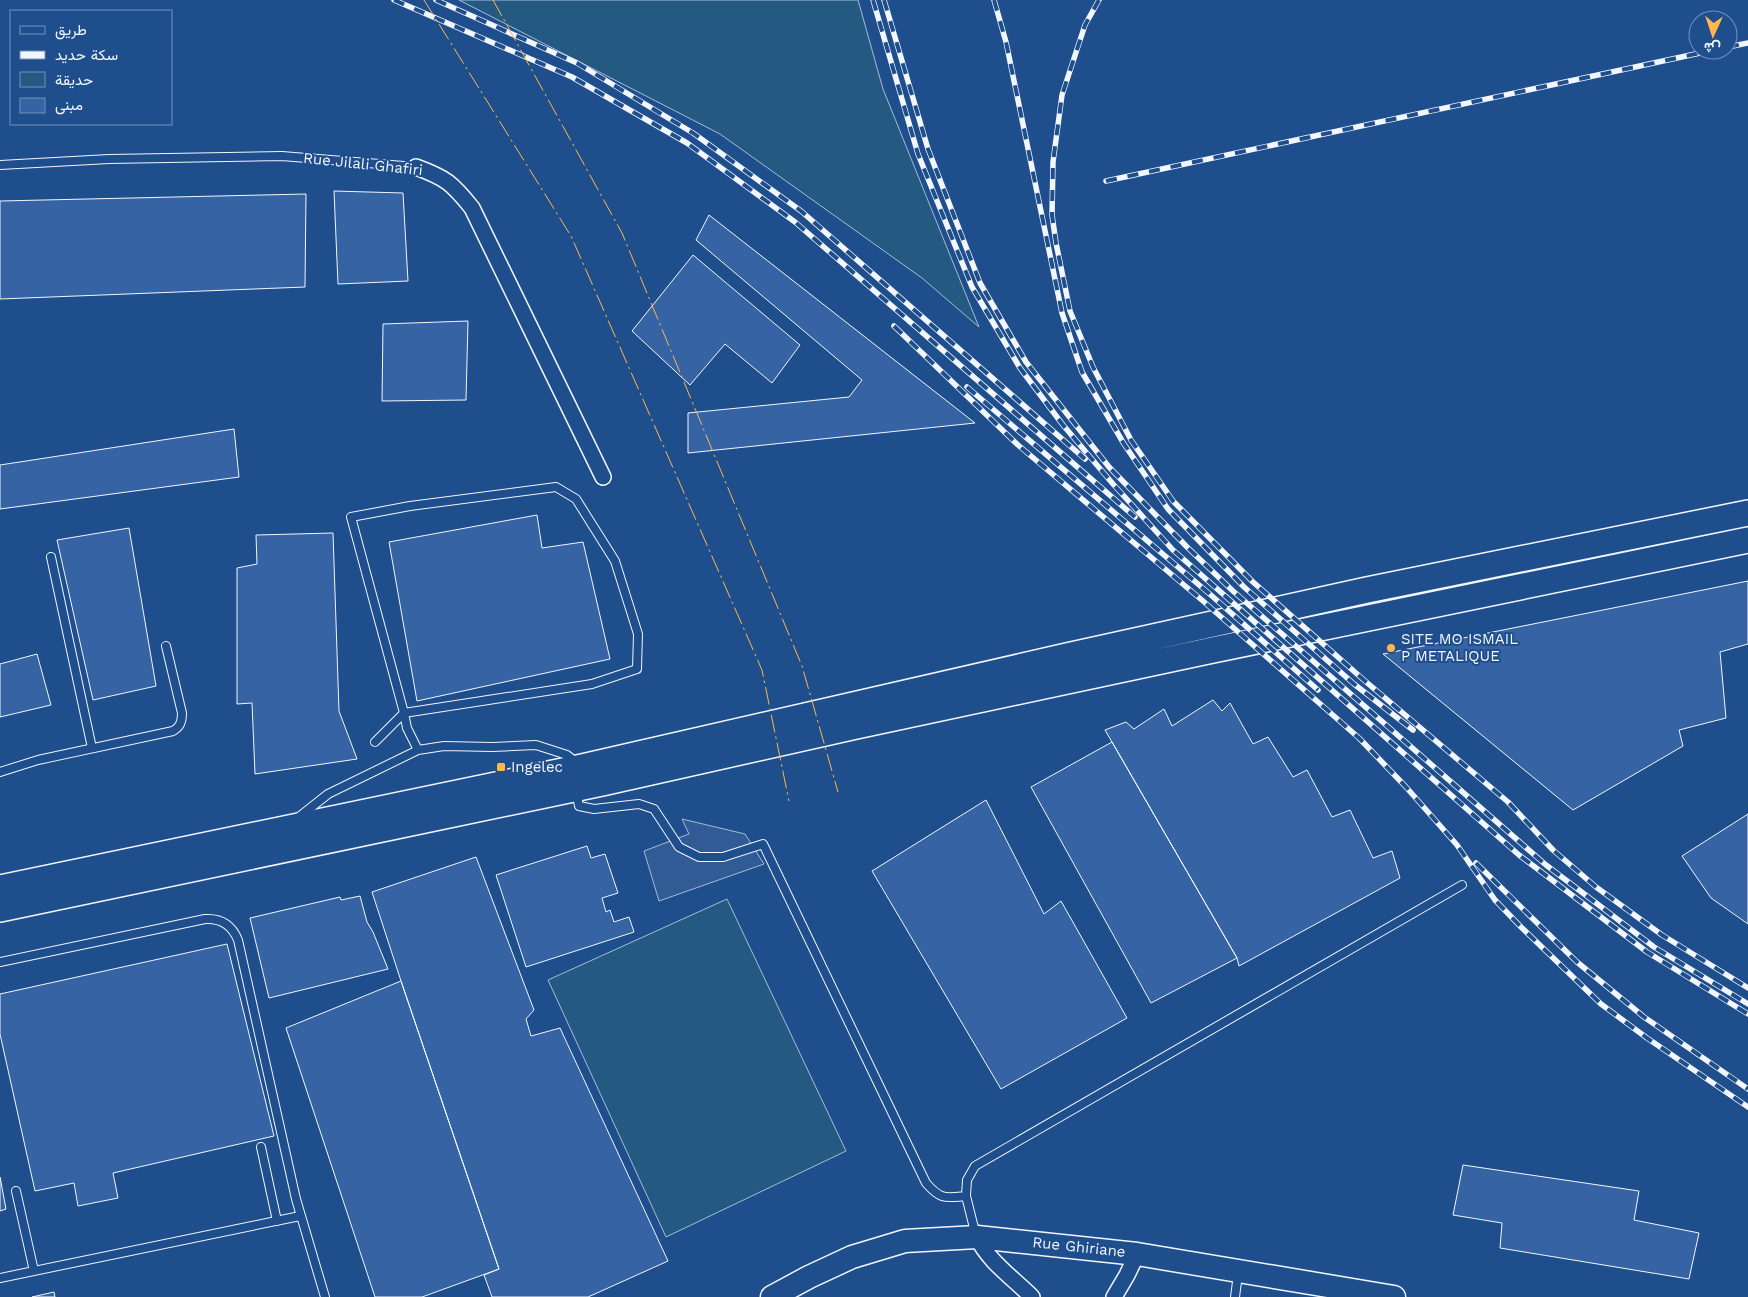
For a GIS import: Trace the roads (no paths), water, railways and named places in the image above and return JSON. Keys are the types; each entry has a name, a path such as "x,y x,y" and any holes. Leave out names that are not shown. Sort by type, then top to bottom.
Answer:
{"main road":[{"path":"0,909 579,778 1058,658 1357,592 1748,513"},
{"path":"0,888 284,829 579,778 914,713 1748,540"}],"street":[{"name":"Rue Jilali Ghafiri","path":"416,167 437,174 454,186 472,208 603,477"},
{"name":"Rue Ghiriane","path":"772,1297 852,1257 905,1241 977,1237 1137,1254 1394,1297"},
{"path":"977,1237 984,1250 995,1263 1032,1297"},
{"path":"1114,1297 1128,1275 1137,1254"}],"lane":[{"name":"Rue Jilali Ghafiri","path":"0,165 109,159 282,156 416,167"},
{"path":"375,742 404,713 592,684 637,669 638,634 615,561 576,499 556,487 410,506 351,517 404,713 407,728 418,750"},
{"path":"51,558 92,748"},
{"path":"0,772 31,762 173,731 181,724 182,713 166,646"},
{"path":"284,829 328,794 418,750 444,746 492,747 536,745 567,755 579,778 579,806 594,809 639,804 654,809 679,847 699,857 723,857 764,844 926,1183 934,1192 945,1198 966,1196"},
{"path":"977,1237 966,1196 967,1180 974,1166 1462,885"},
{"path":"0,962 205,919 219,920 231,927 238,940 300,1216 325,1297"},
{"path":"261,1147 277,1221"},
{"path":"16,1191 34,1271"},
{"path":"0,1278 300,1216"},
{"path":"1235,1297 1239,1272"}],"railway":[{"path":"394,0 572,77 687,143 795,222 1135,517"},
{"path":"436,0 577,63 693,133 801,211 1085,459"},
{"path":"873,0 918,154 972,287 1020,368 1063,425 1113,484 1173,550 1519,855 1647,952 1748,1014"},
{"path":"884,0 928,149 980,283 1026,362 1109,467 1233,591 1546,865 1654,947 1748,1004"},
{"path":"994,0 1006,42 1062,313 1082,372 1124,444 1168,509 1244,587 1354,684 1413,730"},
{"path":"1099,0 1085,25 1062,95 1053,162 1052,215 1070,311 1093,367 1131,440 1173,501 1253,582 1365,681 1508,802 1553,850 1596,887 1662,935 1748,988"},
{"path":"1738,45 1748,43"},
{"path":"1106,181 1688,56"},
{"path":"894,326 1018,445 1203,601 1359,738 1406,787 1457,845 1495,900 1601,1004 1748,1107"},
{"path":"967,387 1212,596 1318,690"},
{"path":"1476,863 1577,962 1644,1017 1748,1089"}],"place":[{"name":"SITE MO ISMAIL P METALIQUE","path":"1391,648"},
{"name":"Ingelec","path":"501,767"}]}
